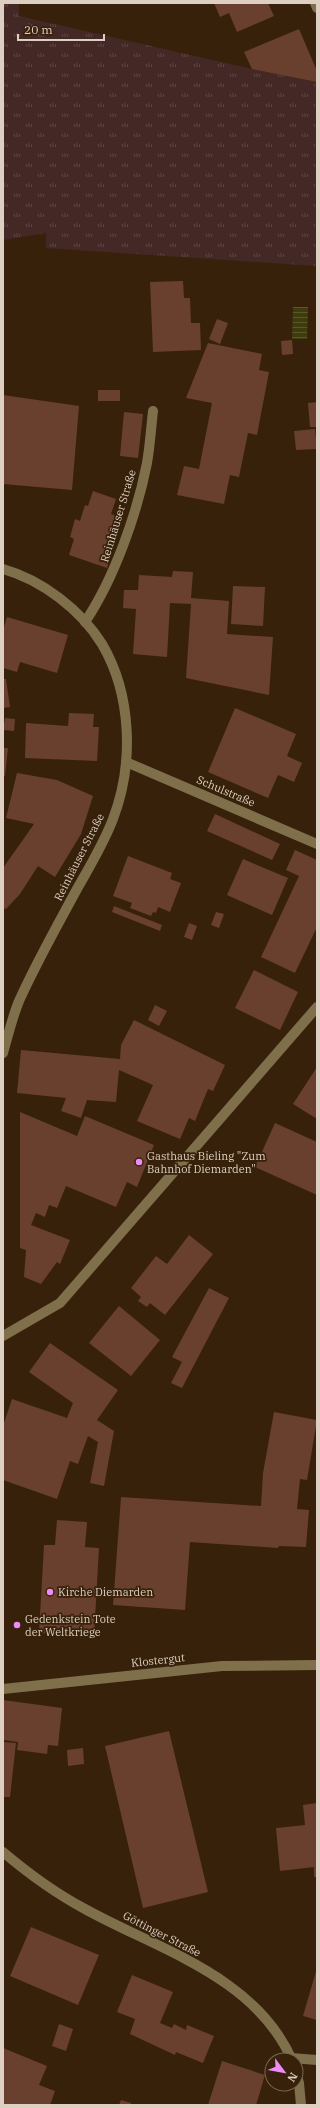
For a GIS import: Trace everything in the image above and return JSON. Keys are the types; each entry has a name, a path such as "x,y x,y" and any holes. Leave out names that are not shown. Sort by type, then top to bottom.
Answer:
{"street":[{"path":"315,3 317,8"},
{"name":"Reinhäuser Straße","path":"85,622 99,601 110,580 123,544 147,463 153,411"},
{"name":"Reinhäuser Straße","path":"3,569 46,589 64,602 85,622 98,638 116,670 126,718 126,762 122,786 113,818 98,853 18,1003 3,1053"},
{"name":"Schulstraße","path":"126,762 317,844"},
{"path":"3,1336 60,1304 317,1007"},
{"name":"Klostergut","path":"3,1688 222,1666 317,1665"},
{"name":"Göttinger Straße","path":"3,1852 49,1888 86,1910 188,1960 218,1978 257,2010 286,2052"},
{"name":"Göttinger Straße","path":"304,2060 317,2060"},
{"path":"300,2092 301,2105"}],"green space":[{"path":"3,3 19,3 19,16 252,69 317,82 317,266 46,248 46,233 3,240"}],"shaded area":[{"path":"293,307 308,307 307,339 292,339"}],"building":[{"path":"214,3 268,3 274,16 237,32 229,13 220,17"},
{"path":"299,29 317,71 317,82 252,69 244,52"},
{"path":"183,281 184,298 190,298 191,323 200,323 201,350 153,352 150,282"},
{"path":"217,319 228,323 220,344 209,339"},
{"path":"292,340 293,354 282,355 281,341"},
{"path":"208,343 262,354 259,370 269,372 257,435 248,433 239,477 230,475 224,504 177,495 184,466 199,469 212,403 186,398"},
{"path":"98,390 120,390 120,401 98,401"},
{"path":"3,395 79,406 72,490 3,484"},
{"path":"317,402 317,427 310,427 308,403"},
{"path":"124,412 143,414 138,458 120,456"},
{"path":"315,429 317,449 296,450 294,431"},
{"path":"93,491 116,499 111,514 123,518 107,568 69,555 74,539 70,537 75,519 80,521 85,505 88,506"},
{"path":"173,571 193,572 191,598 229,601 227,634 273,637 269,695 186,678 191,604 170,603 167,657 133,654 136,609 123,608 124,590 138,590 139,575 172,577"},
{"path":"233,586 265,587 263,626 231,624"},
{"path":"7,617 68,635 57,673 20,662 17,672 3,668 3,630"},
{"path":"3,679 6,679 10,707 3,708"},
{"path":"235,708 296,734 287,756 302,763 294,782 278,775 268,798 208,772"},
{"path":"69,713 94,714 93,727 99,727 97,761 25,758 26,723 68,726"},
{"path":"5,718 15,719 14,731 3,730"},
{"path":"3,748 8,748 5,776 3,776"},
{"path":"17,773 57,780 93,796 81,834 55,877 38,866 20,894 6,909 3,908 3,868 34,824 6,818"},
{"path":"215,814 280,844 272,860 207,831"},
{"path":"295,850 317,860 317,927 295,973 261,957 299,876 286,870"},
{"path":"128,856 172,873 170,879 181,883 170,912 158,907 156,913 153,912 151,916 130,908 132,903 113,896"},
{"path":"243,859 288,878 272,915 227,895"},
{"path":"114,906 162,925 160,931 112,912"},
{"path":"216,912 224,914 219,928 211,925"},
{"path":"189,923 197,926 192,940 184,937"},
{"path":"254,970 298,992 280,1030 235,1008"},
{"path":"155,1005 167,1011 159,1026 148,1020"},
{"path":"134,1020 225,1065 213,1091 208,1089 195,1121 189,1118 180,1139 137,1121 153,1085 119,1070 116,1102 87,1100 81,1118 61,1111 66,1098 17,1093 21,1050 120,1059 121,1045"},
{"path":"317,1067 317,1119 293,1104"},
{"path":"20,1112 77,1136 85,1116 154,1145 137,1187 127,1182 116,1207 66,1186 57,1208 49,1205 45,1217 36,1213 31,1225 70,1240 60,1264 57,1262 41,1284 24,1277 26,1250 20,1248"},
{"path":"275,1123 317,1142 317,1195 255,1167"},
{"path":"189,1235 213,1254 165,1315 150,1303 147,1307 138,1301 141,1297 131,1288 156,1256 167,1264"},
{"path":"209,1288 229,1298 182,1388 171,1383 182,1362 172,1357"},
{"path":"119,1306 160,1340 131,1376 89,1343"},
{"path":"50,1343 118,1390 97,1420 114,1431 104,1486 90,1483 98,1442 88,1436 78,1464 70,1461 57,1499 3,1480 3,1426 12,1399 67,1418 73,1403 29,1372"},
{"path":"274,1412 317,1420 307,1480 300,1479 297,1509 309,1510 306,1547 279,1546 278,1548 190,1542 185,1610 113,1605 121,1497 261,1506 263,1473"},
{"path":"57,1520 87,1522 85,1547 99,1548 94,1636 39,1633 44,1545 55,1545"},
{"path":"3,1700 62,1708 58,1746 48,1745 47,1754 17,1750 18,1742 3,1740"},
{"path":"169,1731 208,1892 143,1908 105,1746"},
{"path":"3,1742 16,1743 10,1797 3,1797"},
{"path":"83,1748 84,1764 68,1766 67,1750"},
{"path":"317,1803 317,1877 314,1877 314,1867 280,1871 276,1828 305,1825 303,1805"},
{"path":"31,1927 99,1955 78,2005 10,1976"},
{"path":"317,1968 317,2020 303,2016"},
{"path":"132,1975 173,1992 160,2023 172,2028 174,2024 186,2030 187,2025 214,2036 203,2063 176,2052 175,2055 130,2034 135,2019 117,2012"},
{"path":"59,2024 73,2029 66,2051 52,2046"},
{"path":"3,2048 47,2066 39,2085 55,2091 50,2105 3,2105"},
{"path":"222,2061 264,2075 256,2105 208,2105"},
{"path":"121,2100 131,2103 131,2105 119,2105"}],"place":[{"name":"Gasthaus Bieling \"Zum Bahnhof Diemarden\"","path":"139,1162"},
{"name":"Kirche Diemarden","path":"50,1592"},
{"name":"Gedenkstein Tote der Weltkriege","path":"17,1625"}]}
